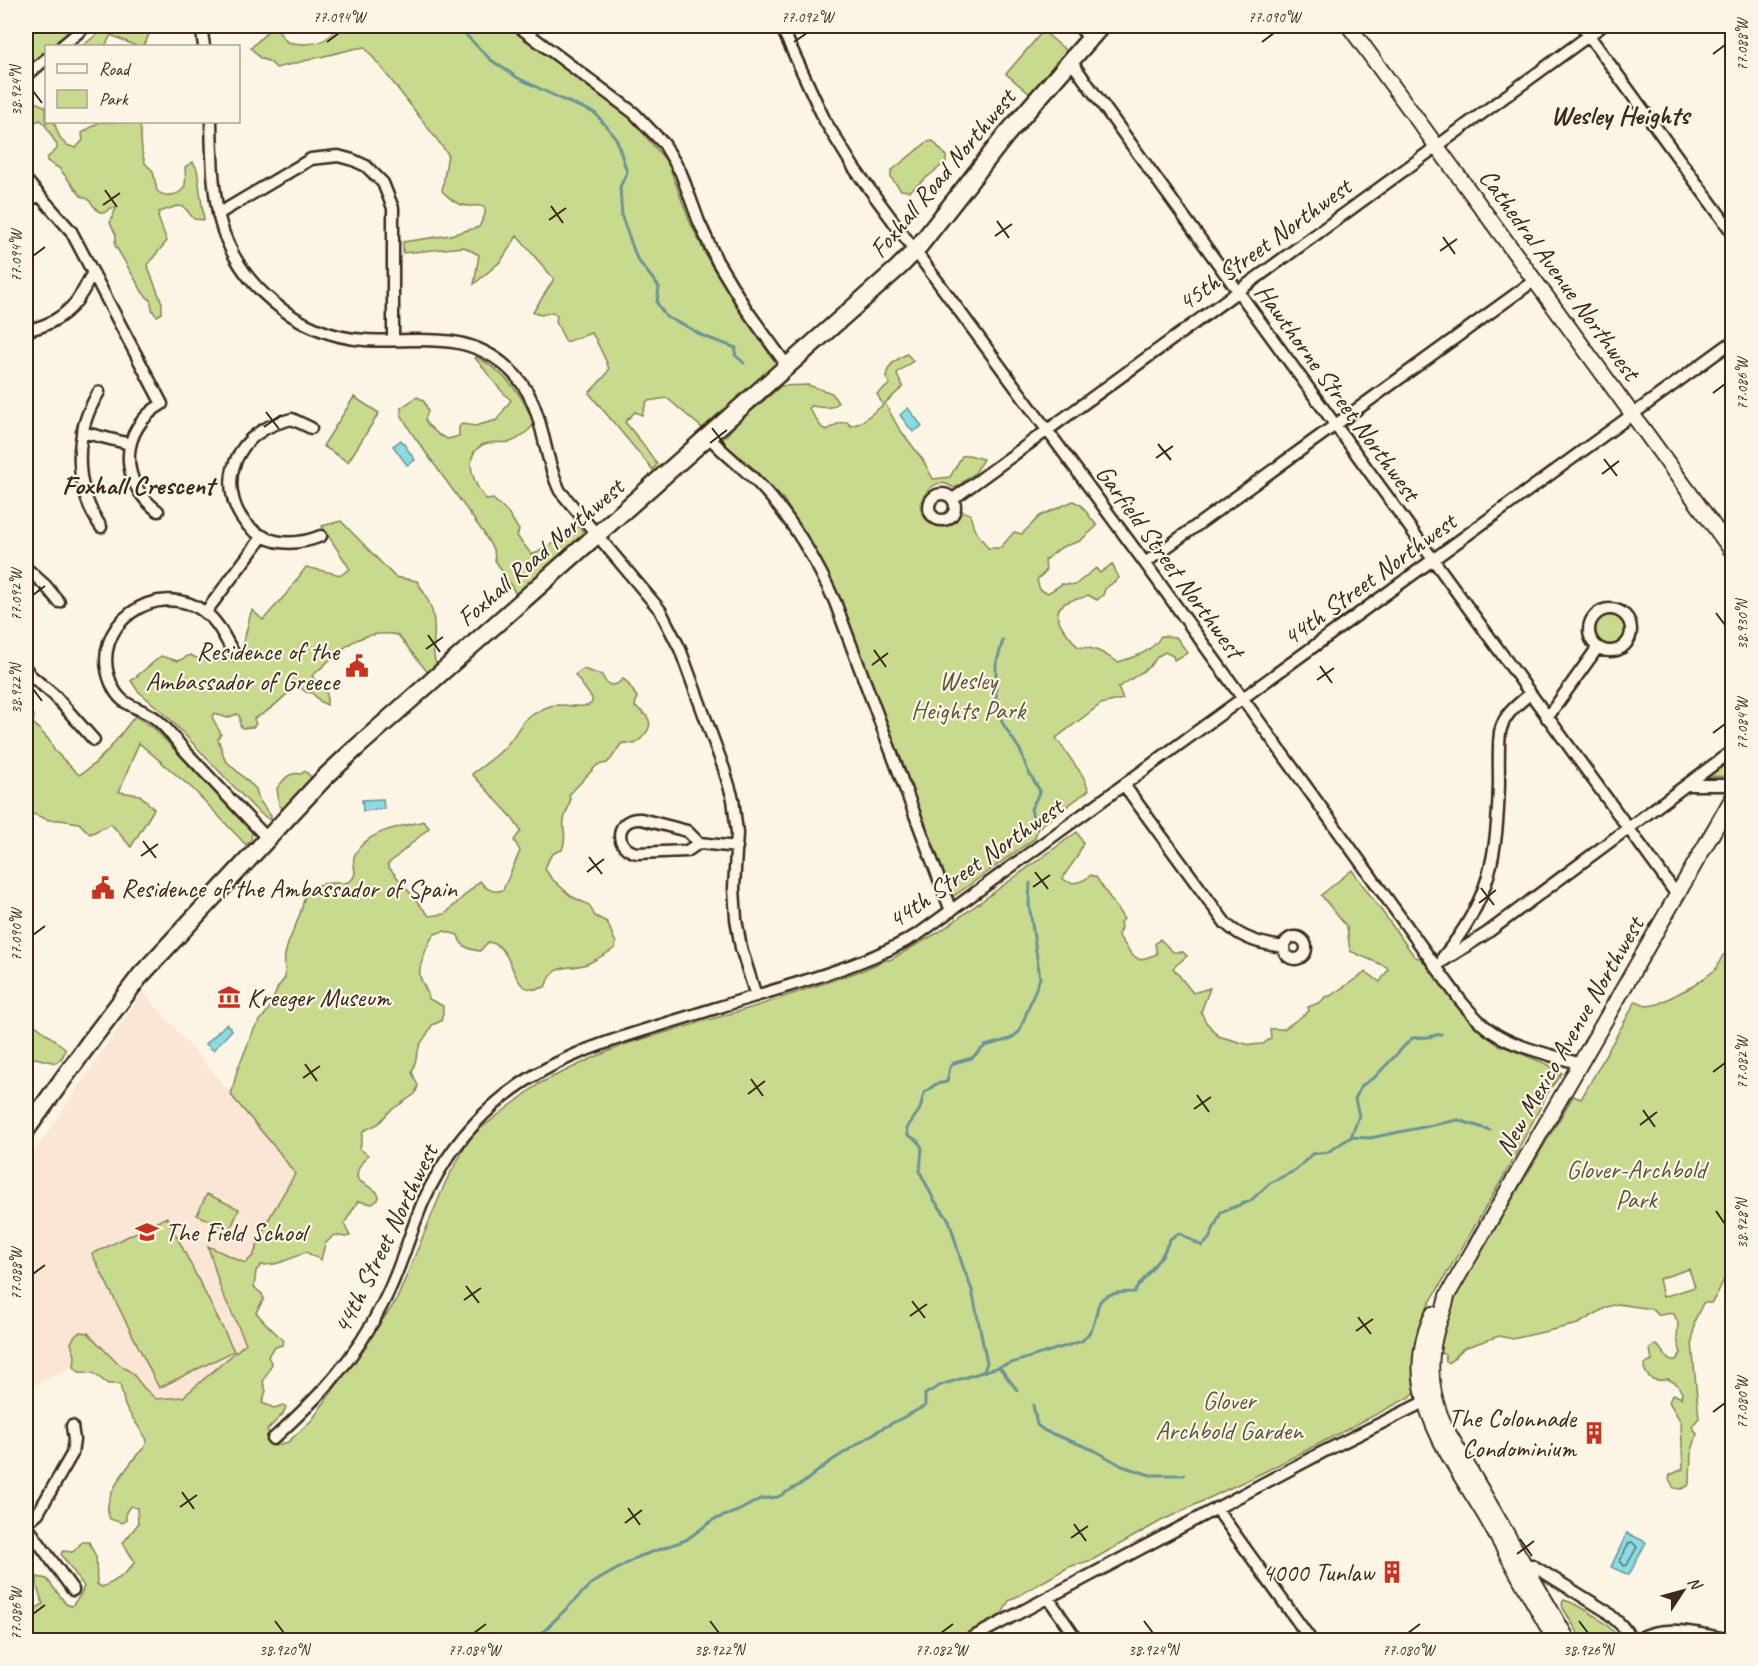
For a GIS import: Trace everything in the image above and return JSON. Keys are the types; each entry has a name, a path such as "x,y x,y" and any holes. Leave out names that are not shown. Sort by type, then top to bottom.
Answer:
{"main road":[{"name":"Foxhall Road Northwest","path":"26,1130 129,990 267,838 352,752 788,367 916,250 1006,135 1096,32"}],"street":[{"path":"63,45 86,26"},
{"path":"201,26 204,45"},
{"path":"518,26 634,113 664,144 681,173 703,231 723,273 788,367"},
{"name":"Garfield Street Northwest","path":"781,26 816,103 854,168 1145,563 1468,1010 1495,1034 1515,1043 1580,1064"},
{"path":"1078,26 1096,32"},
{"name":"Cathedral Avenue Northwest","path":"1349,26 1732,551"},
{"path":"1582,26 1732,232"},
{"name":"45th Street Northwest","path":"953,499 1602,26"},
{"name":"Hawthorne Street Northwest","path":"1070,60 1677,895"},
{"path":"26,76 45,61"},
{"path":"212,123 215,196 228,243 240,265 259,288 279,306 307,324 323,331 359,339 447,340 486,352 520,380 533,400 542,424 551,470 560,491 650,597 673,633 729,784 735,810 736,919 741,948 756,996"},
{"path":"218,213 311,159 338,156 366,166 383,183 393,208 393,340"},
{"path":"26,180 71,231 162,404 142,420 130,444 129,460 135,483 145,499 158,511"},
{"path":"26,201 39,196"},
{"path":"26,330 48,324 66,313 79,299 93,273"},
{"path":"1145,563 1535,280"},
{"name":"44th Street Northwest","path":"273,1439 318,1397 360,1344 390,1289 423,1203 438,1173 465,1133 494,1105 536,1075 577,1053 870,958 910,939 1732,342"},
{"path":"99,392 88,411 82,432 80,455 82,490 101,527"},
{"path":"311,428 296,420 286,421 257,434 248,441 238,455 232,477 233,500 246,522 263,536 278,542 291,543 321,536"},
{"path":"82,432 130,444"},
{"path":"709,437 778,505 800,535 823,576 835,602 951,911"},
{"path":"205,613 263,536"},
{"path":"26,568 59,602"},
{"path":"234,654 217,625 205,613 185,602 170,600 148,603 133,611 120,624 110,641 106,662 109,679 120,699 156,719 267,838"},
{"path":"1611,608 1624,613 1631,625 1629,640 1619,650 1611,651 1598,647 1590,636 1590,623 1593,617 1598,612 1611,608"},
{"path":"1547,718 1598,647"},
{"path":"26,669 54,695 94,740"},
{"path":"1436,966 1464,930 1488,882 1496,841 1500,732 1510,711 1530,694"},
{"path":"1436,966 1487,933 1629,830 1732,751"},
{"path":"1688,785 1732,784"},
{"path":"1124,785 1226,924 1249,940 1284,947"},
{"name":"New Mexico Avenue Northwest","path":"1521,1568 1429,1399 1431,1355 1447,1296 1732,799"},
{"path":"699,843 687,851 637,853 623,846 620,832 628,822 640,819 687,831 699,843 737,847"},
{"path":"968,1641 1216,1508 1429,1399"},
{"path":"72,1426 74,1440 72,1454 38,1513 26,1524 73,1590"},
{"path":"1216,1508 1311,1641"},
{"path":"1521,1568 1537,1567 1600,1607 1614,1618 1635,1641 1650,1633 1664,1630 1732,1640"},
{"path":"1521,1568 1556,1641"},
{"path":"1521,1568 1568,1641"},
{"path":"1049,1599 1077,1641"}],"shaded area":[{"name":"The Field School","path":"143,992 303,1176 242,1278 262,1428 155,1437 127,1385 85,1360 26,1390 26,1164"}],"green space":[{"path":"26,26 87,26 66,45 45,45 45,64 26,82"},
{"path":"152,26 143,45 134,45 111,35 106,45 83,45 107,27"},
{"path":"269,26 278,26 279,32 287,42 309,44 328,37 338,26 510,26 626,113 668,163 690,222 707,258 770,355 785,372 708,433 667,398 647,401 642,415 635,412 625,422 657,464 653,470 589,393 609,369 595,338 591,333 566,342 556,322 557,316 553,312 541,315 533,312 554,279 517,236 501,261 474,284 479,255 464,247 403,253 403,242 450,235 479,227 485,214 485,208 458,203 442,191 448,154 367,50 364,47 353,49 276,68 270,62 260,58 251,48 266,33"},
{"path":"1043,31 1067,51 1030,94 1006,74"},
{"path":"26,98 45,107 45,123 54,123 63,142 76,148 83,140 82,133 97,123 140,123 145,163 153,171 157,191 163,194 171,195 182,190 185,183 185,167 193,162 197,169 204,220 194,219 184,207 177,206 159,212 158,217 167,241 147,265 162,303 162,313 157,316 153,312 150,300 143,293 115,245 116,235 110,223 116,208 111,208 104,213 98,211 88,199 81,196 59,168 47,161 47,158 57,149 57,145 44,123 40,120 30,124 26,122"},
{"path":"933,141 946,156 946,162 910,191 901,190 891,178 891,171 927,142"},
{"name":"Wesley Heights Park","path":"907,354 913,361 897,375 903,387 885,403 898,427 923,460 933,479 950,477 962,456 969,455 983,459 975,473 955,488 941,483 933,486 927,492 920,504 922,514 930,524 948,523 962,511 970,514 974,529 988,548 1000,548 1014,532 1022,534 1040,516 1073,501 1081,505 1097,526 1080,541 1062,547 1045,560 1046,571 1037,580 1040,590 1048,593 1062,584 1075,585 1096,568 1100,573 1112,564 1119,578 1105,589 1103,595 1097,600 1088,595 1062,605 1058,611 1058,617 1064,630 1078,647 1095,650 1118,662 1148,650 1161,636 1176,637 1188,653 1174,660 1173,656 1165,652 1158,656 1149,667 1118,688 1123,699 1101,704 1056,738 1083,776 1089,790 1038,828 1035,838 951,898 851,628 822,562 784,500 753,468 721,442 736,424 781,386 808,385 832,393 838,403 832,407 811,406 809,409 822,428 827,430 839,423 847,422 851,426 860,423 883,405 877,394 890,384 886,378 888,370 895,361"},
{"path":"477,357 496,370 512,386 525,404 534,425 513,441 492,442 476,450 471,464 478,488 487,500 493,499 509,514 519,530 517,536 532,555 579,526 585,535 516,594 495,560 494,551 483,532 411,432 401,414 401,408 417,397 420,398 425,403 428,412 425,419 427,424 439,435 448,439 459,436 459,427 462,424 475,426 497,420 511,400 475,358"},
{"path":"354,397 379,413 348,462 323,446"},
{"path":"341,521 395,577 417,581 432,611 434,655 437,666 429,674 398,635 371,635 350,643 312,676 327,694 327,705 297,685 271,708 256,717 254,719 256,724 253,727 242,728 240,717 237,714 227,718 214,713 212,717 221,734 218,739 225,760 256,789 259,800 271,816 271,821 256,810 165,714 138,691 131,681 161,656 178,661 190,655 213,661 237,658 252,610 263,620 306,567 341,575 350,569 322,526"},
{"path":"1610,615 1620,620 1625,630 1620,640 1610,645 1600,640 1595,630 1600,620"},
{"name":"Glover-Archbold Park","path":"583,669 602,675 610,685 617,684 623,679 627,682 637,697 635,707 647,716 650,726 645,735 635,744 621,744 607,763 597,765 569,795 564,823 564,845 562,850 551,856 545,869 551,878 571,896 589,905 595,916 607,922 616,943 615,948 589,963 559,969 545,987 534,989 520,982 503,951 496,944 488,942 480,951 466,947 458,935 444,931 432,937 422,961 420,976 429,999 443,1006 443,1014 441,1021 432,1025 418,1049 412,1072 418,1086 415,1094 390,1111 378,1124 363,1131 360,1149 368,1155 361,1163 357,1176 358,1180 376,1191 379,1196 378,1200 372,1204 358,1201 344,1224 350,1236 334,1235 325,1244 321,1260 306,1252 279,1263 261,1265 256,1271 254,1287 264,1299 256,1312 284,1341 269,1354 268,1357 272,1364 263,1382 266,1391 262,1403 274,1408 283,1405 286,1407 283,1414 267,1430 278,1445 288,1442 312,1420 396,1301 446,1181 472,1135 540,1083 626,1044 760,1005 890,960 939,932 1077,832 1083,843 1063,879 1074,883 1085,880 1091,875 1096,877 1124,919 1120,922 1121,928 1118,935 1132,955 1140,960 1157,954 1155,944 1160,939 1173,952 1183,952 1187,956 1173,968 1193,993 1210,988 1201,1012 1218,1036 1250,1045 1263,1044 1271,1038 1270,1029 1284,1029 1309,1011 1308,1007 1321,1002 1325,997 1366,972 1380,982 1388,970 1387,967 1350,951 1347,927 1321,895 1352,870 1415,957 1420,958 1483,1033 1497,1044 1549,1065 1552,1071 1562,1073 1550,1089 1504,1176 1429,1304 1417,1336 1415,1392 1410,1397 1266,1471 1161,1521 1092,1560 1069,1567 1009,1601 998,1621 956,1640 31,1640 26,1634 26,1615 43,1604 37,1587 37,1577 47,1579 66,1604 72,1606 84,1586 61,1554 63,1551 73,1552 82,1542 89,1542 96,1557 97,1584 102,1587 121,1577 135,1562 123,1543 138,1524 137,1508 130,1506 126,1512 126,1520 122,1523 110,1519 108,1503 115,1486 145,1447 147,1440 125,1406 120,1384 108,1384 93,1373 79,1372 74,1367 75,1356 71,1343 74,1337 80,1332 88,1333 116,1362 132,1373 156,1399 183,1397 246,1343 221,1290 208,1246 245,1263 253,1256 268,1220 295,1174 231,1095 237,1071 254,1029 269,1009 278,987 285,978 286,949 307,893 322,884 344,883 351,880 355,874 355,854 361,846 376,835 424,821 429,828 387,865 429,916 445,914 480,881 490,890 503,890 520,851 514,840 521,831 510,815 472,774 493,759 510,742 524,721 543,709 556,705 582,706 592,703 592,698 575,675"},
{"path":"26,715 34,715 33,723 50,741 54,750 79,775 103,756 135,716 154,728 252,832 251,840 246,845 194,790 139,743 119,792 140,795 154,809 131,847 111,824 90,834 79,823 49,820 30,813 26,802"},
{"path":"1732,756 1732,777 1710,776 1709,773"},
{"path":"305,771 313,779 284,810 279,805 277,788 290,775 301,774"},
{"name":"Glover-Archbold Park","path":"1726,954 1732,959 1732,1274 1725,1277 1711,1303 1703,1303 1695,1320 1692,1343 1699,1418 1692,1426 1697,1434 1691,1454 1690,1480 1688,1486 1681,1489 1674,1488 1669,1479 1670,1475 1683,1469 1681,1422 1669,1402 1672,1395 1681,1398 1682,1393 1677,1384 1668,1379 1656,1380 1647,1375 1644,1367 1652,1361 1650,1349 1655,1345 1669,1360 1676,1360 1681,1353 1677,1339 1678,1323 1674,1314 1658,1315 1653,1309 1617,1304 1607,1307 1578,1324 1513,1339 1499,1336 1464,1348 1449,1363 1446,1362 1445,1354 1434,1353 1448,1309 1573,1096 1581,1099 1636,1001 1648,1006 1658,1004 1693,986 1715,970 1723,955","holes":["1689,1269 1695,1287 1663,1297 1659,1279"]},
{"path":"26,1018 65,1048 63,1057 56,1063 35,1058 27,1060 26,1068"},
{"path":"26,1068 31,1077 26,1089"},
{"path":"207,1194 239,1209 230,1230 197,1215"},
{"path":"167,1217 234,1351 159,1388 92,1254"},
{"path":"1564,1600 1596,1616 1621,1640 1582,1640 1563,1608"}],"water":[{"path":"908,408 922,426 913,432 900,415"},
{"path":"401,440 415,460 407,465 393,446"},
{"path":"383,799 384,809 363,811 362,800"},
{"path":"226,1024 232,1030 213,1050 206,1044"},
{"path":"1627,1533 1646,1542 1629,1575 1611,1567"}],"waterway":[{"path":"433,26 435,28 450,26 465,34 491,60 518,78 595,113 616,138 627,172 620,187 622,217 637,259 659,287 657,303 666,317 703,336 736,348 735,355 744,363"},
{"path":"1003,640 996,665 996,706 1003,724 1020,750 1028,771 1040,791 1031,809 1034,822"},
{"path":"984,1371 987,1363 972,1290 949,1220 934,1200 920,1172 922,1148 918,1141 908,1135 907,1128 920,1109 924,1093 936,1084 947,1082 950,1067 954,1063 972,1058 985,1046 1010,1039 1019,1032 1040,978 1029,904 1030,883"},
{"path":"1351,1137 1359,1116 1355,1099 1361,1086 1375,1077 1412,1038 1441,1034"},
{"path":"530,1640 545,1630 591,1584 638,1557 686,1540 713,1520 738,1511 760,1499 778,1497 803,1483 828,1463 881,1429 925,1406 925,1394 941,1385 1082,1341 1090,1331 1101,1301 1117,1293 1134,1292 1163,1254 1170,1239 1179,1233 1202,1246 1209,1239 1221,1212 1250,1201 1270,1183 1296,1170 1312,1154 1328,1152 1351,1137 1370,1138 1458,1120 1490,1130"},
{"path":"1000,1368 1017,1390"},
{"path":"1033,1405 1037,1425 1045,1431 1094,1450 1122,1466 1150,1475 1184,1475"},
{"path":"462,1640 487,1640"}],"place":[{"name":"Residence of the Ambassador of Greece","path":"357,666"},
{"name":"Residence of the Ambassador of Spain","path":"103,888"},
{"name":"Kreeger Museum","path":"229,997"},
{"name":"The Field School","path":"147,1232"},
{"name":"The Colonnade Condominium","path":"1594,1433"},
{"name":"4000 Tunlaw","path":"1392,1572"}],"district":[{"name":"Wesley Heights","path":"1620,115"},
{"name":"Foxhall Crescent","path":"138,485"}],"park label":[{"name":"Glover Archbold Garden","path":"1229,1415"}]}
